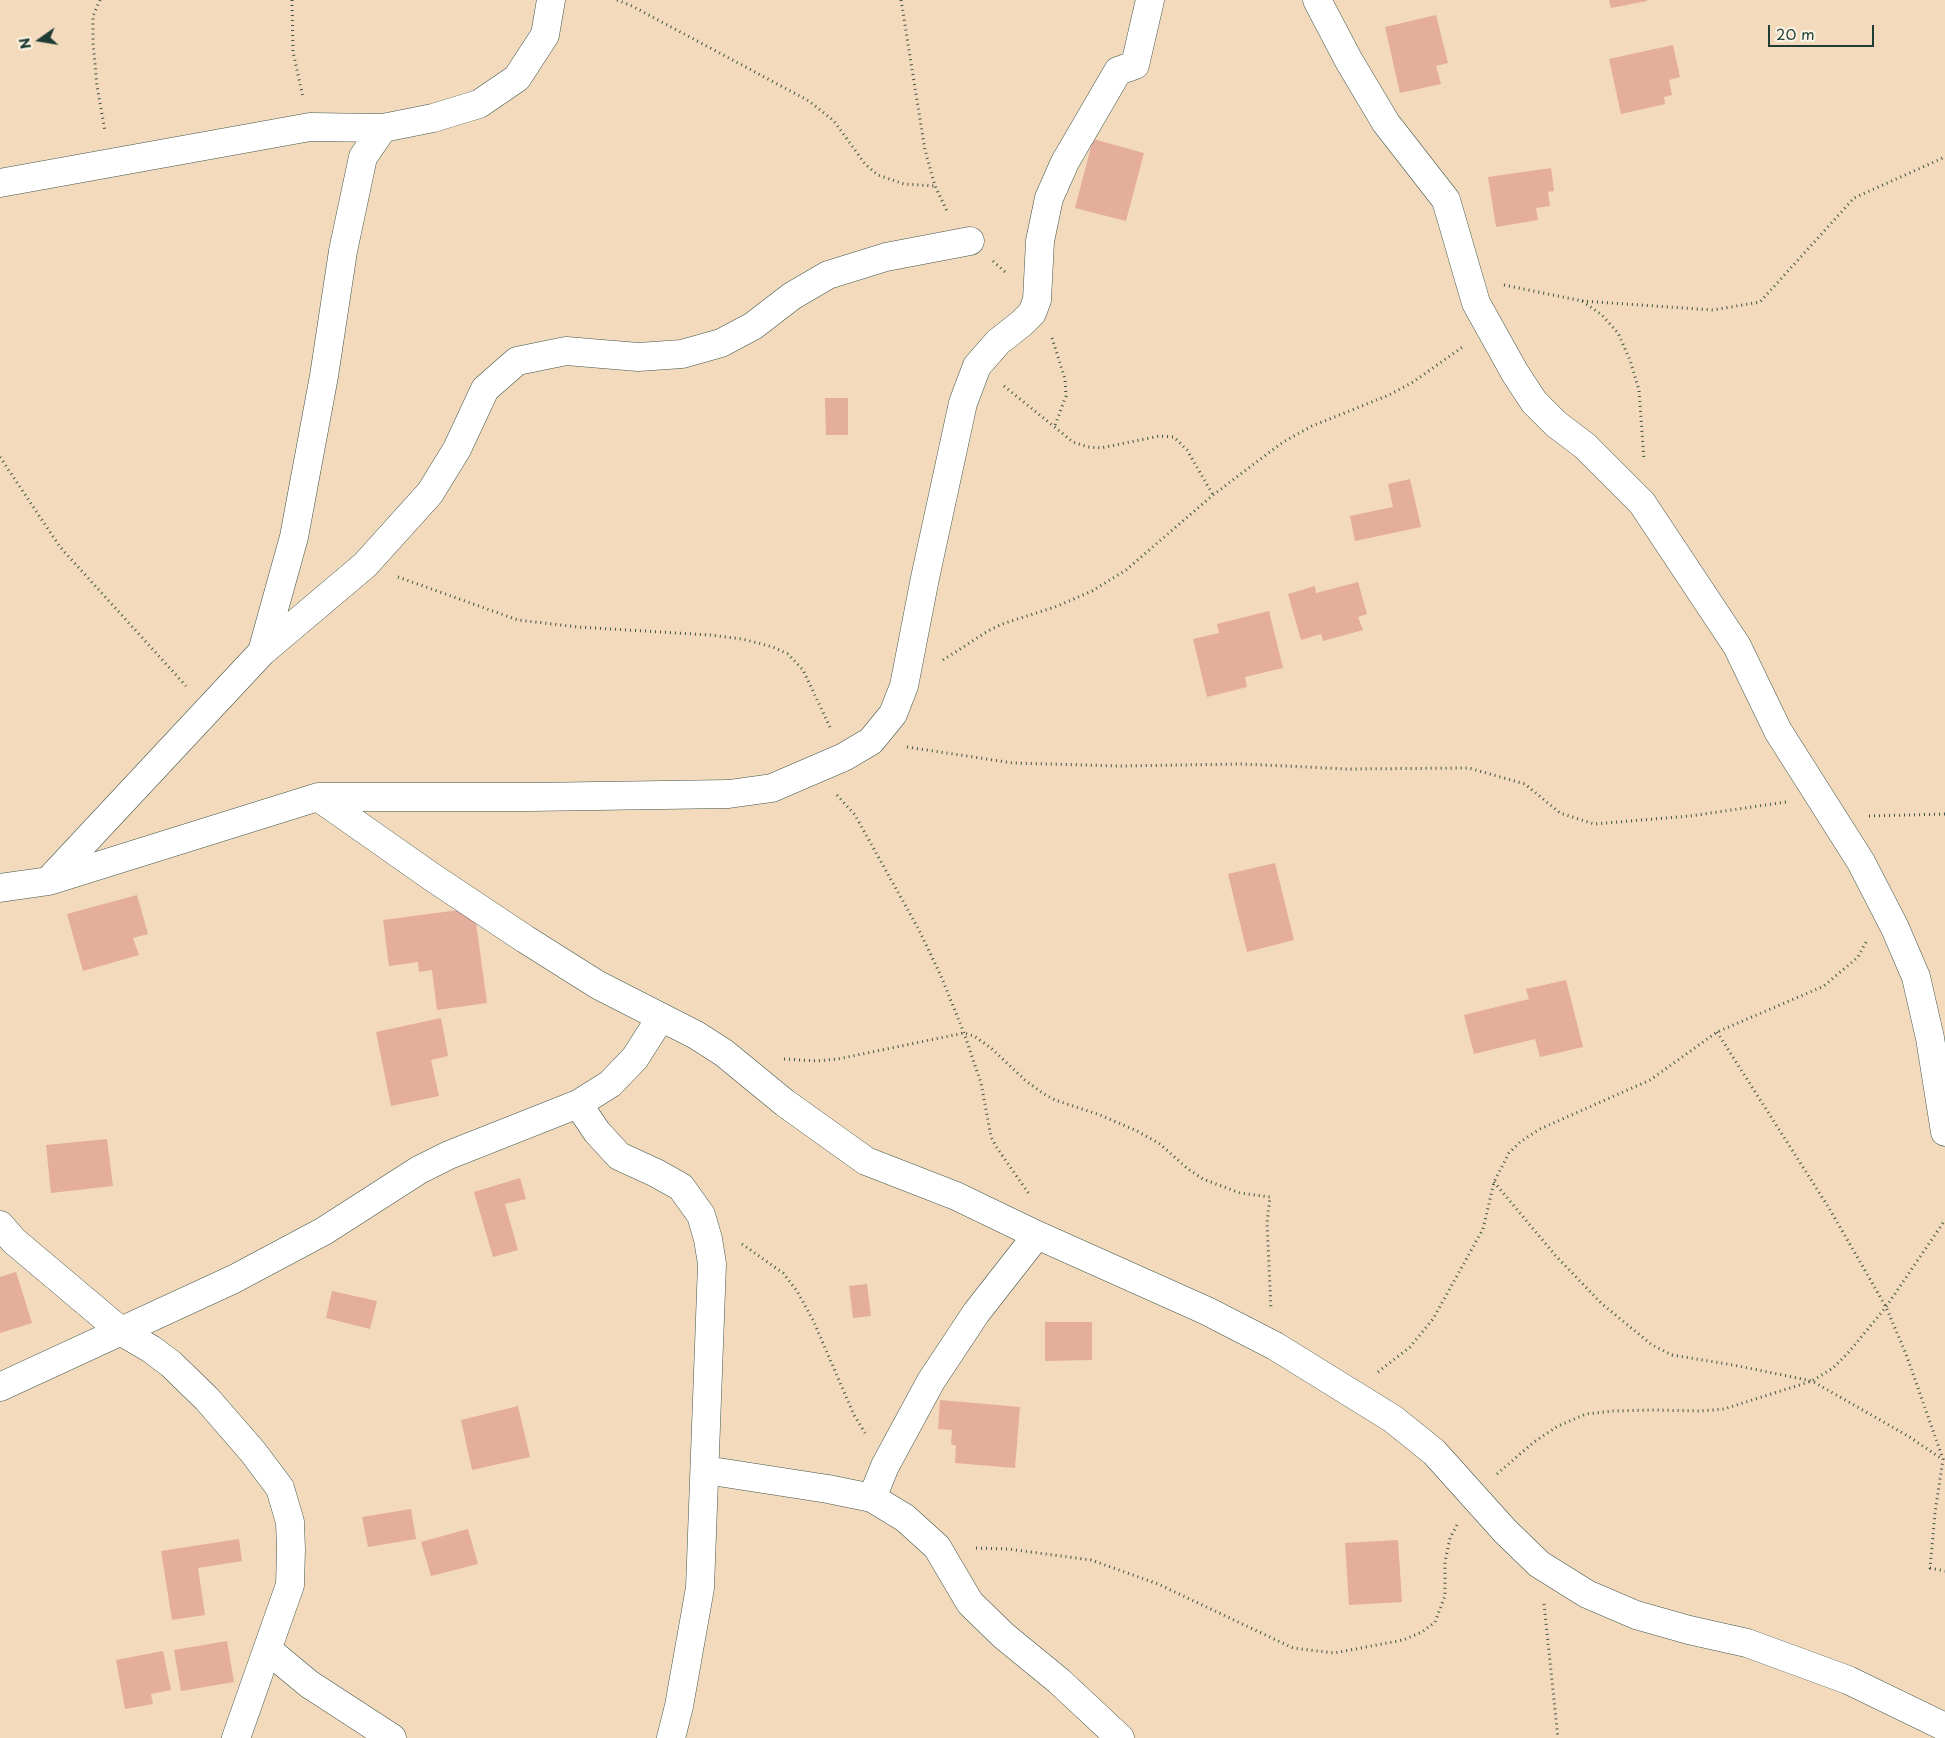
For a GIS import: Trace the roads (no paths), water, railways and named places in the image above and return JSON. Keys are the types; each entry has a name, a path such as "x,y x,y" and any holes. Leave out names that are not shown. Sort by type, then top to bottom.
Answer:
{"street":[{"path":"0,183 310,127 383,128 433,118 479,104 517,78 545,34 551,0"},
{"path":"0,888 49,881 318,797 530,797 728,794 772,788 844,757 871,741 893,714 904,686 963,403 977,366 998,342 1022,323 1035,307 1040,241 1049,198 1065,162 1118,72 1135,65 1150,0"},
{"path":"1317,0 1349,61 1386,123 1446,200 1476,303 1488,328 1515,374 1534,402 1556,424 1585,446 1642,503 1737,646 1778,730 1861,862 1916,977 1930,1038 1945,1132"},
{"path":"262,652 294,537 324,376 343,252 363,157 383,128"},
{"path":"49,881 262,652 365,564 430,493 457,449 485,389 517,361 566,351 638,357 682,354 721,343 753,326 792,296 828,275 886,257 970,241"},
{"path":"318,797 525,939 598,985 696,1035 724,1053 785,1103 866,1161 956,1196 1037,1235 1150,1285 1275,1346 1393,1418 1434,1452 1505,1531 1539,1564 1587,1594 1636,1615 1689,1630 1747,1643 1848,1680 1945,1727"},
{"path":"0,1387 234,1279 316,1235 449,1154 578,1104 610,1084 635,1058 661,1017"},
{"path":"578,1104 597,1132 619,1156 681,1187 700,1215 708,1239 712,1264 700,1588 679,1706 671,1738"},
{"path":"0,1225 14,1241 122,1332 151,1348 171,1364 189,1381 253,1452 280,1488 290,1522 290,1585 236,1738"},
{"path":"872,1498 885,1466 932,1380 976,1314 1037,1235"},
{"path":"704,1470 828,1489 872,1498 905,1518 937,1547 970,1603 1004,1636 1060,1681 1120,1738"},
{"path":"268,1650 309,1684 390,1738"}]}
